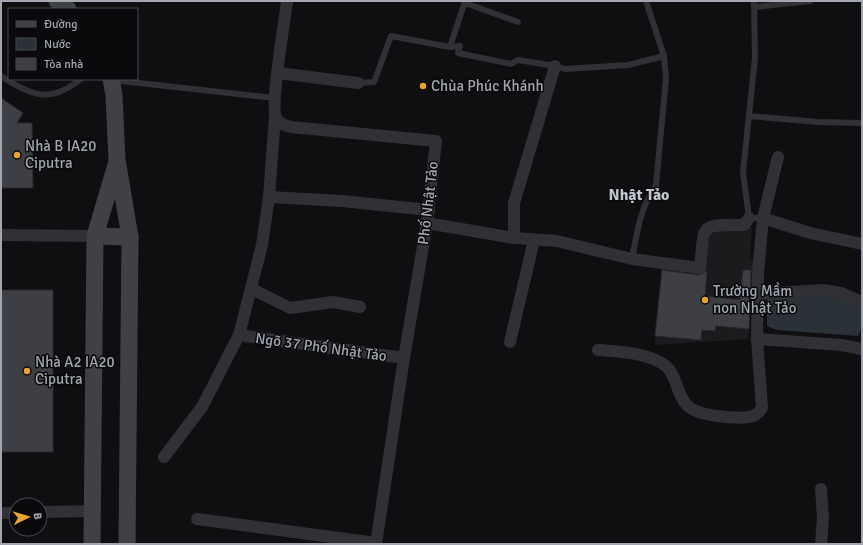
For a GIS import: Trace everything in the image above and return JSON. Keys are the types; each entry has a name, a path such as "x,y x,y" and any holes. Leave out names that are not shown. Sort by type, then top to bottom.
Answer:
{"street":[{"path":"56,1 66,8"},
{"path":"164,457 202,407 239,335 252,288 262,245 269,197 275,98 287,1"},
{"path":"514,238 514,203 555,66"},
{"path":"278,73 358,83"},
{"path":"111,80 114,94 117,160 130,237 127,544"},
{"name":"Phố Nhật Tảo","path":"275,116 279,122 291,127 436,141 429,210 404,358 376,543"},
{"path":"598,350 646,357 665,366 672,374 682,399 688,407 699,412 725,416 752,416 759,413 762,408 758,339 758,273 763,218 778,157"},
{"path":"92,544 94,236 117,160"},
{"path":"269,197 342,201 429,210"},
{"path":"427,223 514,238 557,241 632,259 700,268 704,232 708,227 713,224 744,225 749,218"},
{"path":"763,218 810,233 862,244"},
{"path":"1,235 130,237"},
{"path":"510,342 534,240"},
{"path":"252,288 290,308 333,302 360,307"},
{"path":"757,294 822,290 841,293 862,302"},
{"name":"Ngõ 37 Phố Nhật Tảo","path":"239,335 404,358"},
{"path":"758,339 841,345 862,349"},
{"path":"820,489 823,517 821,544"},
{"path":"48,512 93,511"},
{"path":"197,519 376,543"}],"lane":[{"path":"632,259 642,211 656,185 666,78 664,56 646,1"},
{"path":"763,218 749,218 743,172 755,58 754,4 810,1"},
{"path":"450,46 465,2 518,22"},
{"path":"358,83 374,82 391,36 450,46 460,46 458,53 510,64 518,60 565,69 628,65 664,56"},
{"path":"1,76 21,89 48,96 68,90 80,80"},
{"path":"120,80 275,98"},
{"path":"750,116 818,122 862,123"}],"shaded area":[{"name":"Trường Mầm non Nhật Tảo","path":"715,227 752,227 750,257 755,261 748,339 655,345 662,267 703,271 707,233"}],"water":[{"path":"806,292 842,299 862,308 862,323 858,336 777,330 767,326 767,300 769,296"}],"building":[{"name":"Nhà B IA20 Ciputra","path":"1,98 23,113 17,123 32,123 33,188 1,188"},
{"path":"662,270 699,275 707,271 705,296 740,300 743,270 751,270 749,329 716,326 715,331 702,330 701,340 655,336"},
{"name":"Nhà A2 IA20 Ciputra","path":"1,290 53,290 53,452 1,452"}],"place":[{"name":"Chùa Phúc Khánh","path":"423,86"},
{"name":"Nhà B IA20 Ciputra","path":"17,155"},
{"name":"Trường Mầm non Nhật Tảo","path":"705,300"},
{"name":"Nhà A2 IA20 Ciputra","path":"27,371"}],"district":[{"name":"Nhật Tảo","path":"639,194"}]}
